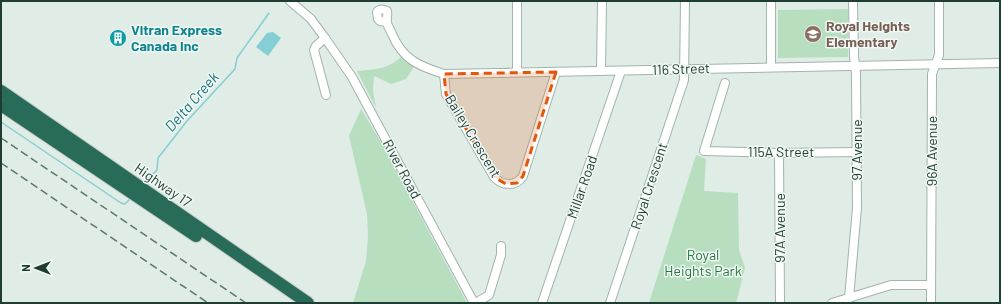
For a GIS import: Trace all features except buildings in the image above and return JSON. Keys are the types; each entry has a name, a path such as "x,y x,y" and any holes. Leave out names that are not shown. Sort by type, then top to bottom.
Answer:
{"highway":[{"name":"Highway 17","path":"1,91 308,303"},
{"name":"Highway 17","path":"1,105 295,303"}],"street":[{"name":"River Road","path":"290,1 311,19 352,77 475,303"},
{"path":"517,1 517,72"},
{"path":"601,71 602,1"},
{"name":"Royal Crescent","path":"610,303 684,80 685,1"},
{"path":"771,1 771,67"},
{"name":"97 Avenue","path":"849,298 857,208 853,1"},
{"name":"96A Avenue","path":"931,303 932,74 939,55 939,1"},
{"name":"116 Street","path":"387,22 398,47 413,61 444,74 1000,63"},
{"path":"325,38 316,46 314,50 326,95"},
{"name":"Millar Road","path":"542,303 621,71"},
{"name":"Bailey Crescent","path":"444,74 446,94 494,176 501,182 513,184 521,180 523,176 556,72"},
{"name":"115A Street","path":"725,83 704,151 779,153 857,152"},
{"name":"97A Avenue","path":"779,153 780,303"},
{"path":"475,303 489,295 501,255 501,246"},
{"path":"832,303 891,285 931,285"}],"highlighted area":[{"path":"556,72 523,176 517,183 506,184 494,177 446,94 444,74"}],"green space":[{"name":"Royal Heights Elementary","path":"848,9 848,57 778,58 778,10"},
{"path":"402,56 415,65 406,79 391,84 374,76 373,90 376,108 357,71 376,69 386,66 397,61"},
{"path":"361,109 381,142 467,303 353,303 366,261 368,237 367,214 349,136"},
{"name":"Royal Heights Park","path":"696,155 706,159 704,191 738,193 739,250 745,268 736,303 649,303"}],"water":[{"path":"273,32 281,38 268,56 256,47 267,33"}],"waterway":[{"name":"Delta Creek","path":"144,183 157,170 158,158 187,121 235,69 237,58 269,13"},
{"name":"Delta Creek","path":"1,122 121,203 125,204 131,198"}],"railway":[{"path":"1,138 246,303"},
{"path":"1,163 208,303"}],"place":[{"name":"Royal Heights Elementary","path":"813,34"},
{"name":"Vitran Express Canada Inc","path":"118,38"}]}
